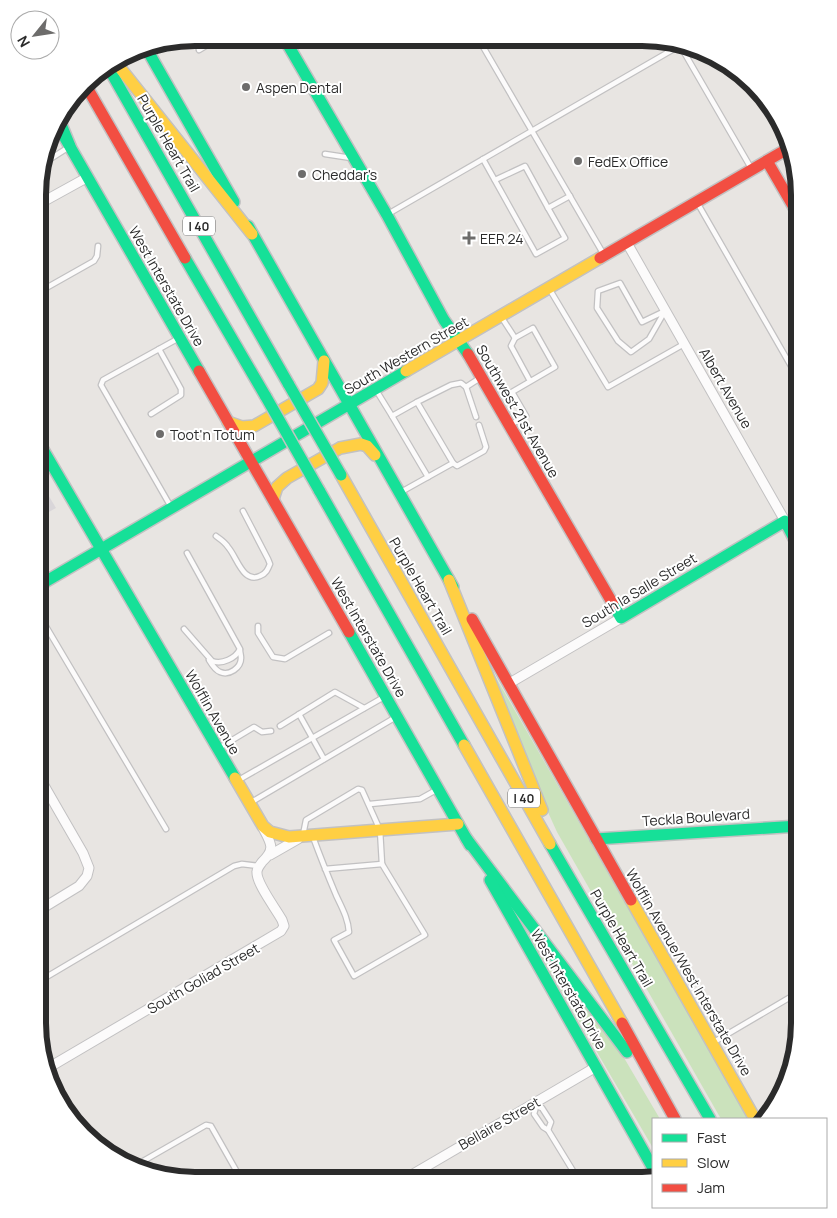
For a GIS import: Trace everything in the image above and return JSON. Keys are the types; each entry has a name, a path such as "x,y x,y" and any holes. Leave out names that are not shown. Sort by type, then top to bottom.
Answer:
{"main road":[{"name":"Southwest 21st Avenue","path":"289,47 387,215 444,320 481,377 621,618"},
{"path":"149,53 596,839"},
{"path":"120,67 252,234"},
{"name":"Purple Heart Trail","path":"111,73 579,894 709,1118"},
{"name":"I 40","path":"89,91 565,922 673,1118"},
{"path":"63,128 70,146"},
{"name":"West Interstate Drive","path":"61,131 398,716 652,1166"},
{"name":"South Western Street","path":"46,581 784,151"},
{"path":"767,161 791,201"},
{"path":"228,422 242,427 254,426 318,389 322,383 324,360"},
{"path":"273,499 277,487 286,478 340,448 360,444 367,446 382,462"},
{"name":"Wolflin Avenue","path":"46,454 263,826 279,836 308,836 458,824"},
{"name":"Albert Avenue","path":"784,521 791,533"},
{"name":"South la Salle Street","path":"621,618 784,521"},
{"path":"450,580 535,795 579,894"},
{"name":"Teckla Boulevard","path":"596,839 790,827"},
{"path":"466,838 661,1097"},
{"name":"Wolflin Avenue/West Interstate Drive","path":"596,839 755,1118"}],"street":[{"path":"46,200 88,177"},
{"name":"Albert Avenue","path":"627,243 784,521"},
{"name":"South la Salle Street","path":"508,684 621,618"},
{"path":"46,789 88,863 88,872 79,886 46,906"},
{"path":"257,818 271,842 270,854"},
{"path":"259,866 270,854 308,836"},
{"name":"South Goliad Street","path":"53,1065 277,934 284,926 259,880 257,871 259,866"},
{"name":"Bellaire Street","path":"417,1172 535,1105 596,1067"}],"lane":[{"path":"483,46 605,256"},
{"path":"199,50 204,47"},
{"path":"387,215 673,50"},
{"path":"684,52 752,170"},
{"path":"51,157 70,146"},
{"path":"326,154 354,159"},
{"path":"483,159 536,254 565,238 539,197 525,166 495,180"},
{"path":"505,199 510,196"},
{"path":"549,212 570,196"},
{"path":"697,202 791,366"},
{"path":"512,211 518,208"},
{"path":"522,228 527,226"},
{"path":"528,240 534,237"},
{"path":"46,288 94,260 97,256 98,246"},
{"path":"620,283 642,322 665,311 649,339 631,352 618,340 597,308 598,292 620,283"},
{"path":"550,288 608,387 684,344"},
{"path":"502,317 515,338"},
{"path":"509,426 526,416 512,392 555,367 533,328 515,338 512,346 530,381"},
{"path":"171,508 101,385 102,380 180,337"},
{"path":"151,414 181,395 181,389 159,349"},
{"path":"466,387 481,377"},
{"path":"392,416 451,385 461,383 466,387 476,418"},
{"path":"376,390 428,477"},
{"path":"417,402 452,463 457,466 484,451 486,447 479,425"},
{"path":"400,493 452,463"},
{"path":"216,536 229,548 245,574 251,578 264,574 270,564 243,511"},
{"path":"184,629 214,668 227,674 235,670 241,659 240,649 187,553"},
{"path":"46,626 166,829"},
{"path":"258,626 258,633 273,657 285,659 329,633"},
{"path":"202,651 212,661 217,663 232,658 238,654 240,649"},
{"path":"280,726 335,692 364,708"},
{"path":"236,781 386,696"},
{"path":"299,714 324,759"},
{"path":"248,803 398,716"},
{"path":"217,749 254,728 262,732 271,732"},
{"path":"370,804 420,799 438,788"},
{"path":"358,789 362,790 370,804 380,830 382,864 425,935 354,976 334,940 350,932 348,919 308,836 306,820 358,789"},
{"path":"46,977 234,866 242,864 259,866"},
{"path":"325,869 382,864"},
{"path":"712,1043 790,997"},
{"path":"548,1130 551,1122 542,1108 535,1105 534,1114 542,1128 548,1130 574,1172"},
{"path":"142,1162 206,1124 210,1126 237,1172"}],"shaded area":[{"path":"46,491 56,508 46,514"}],"green space":[{"path":"494,674 748,1118 720,1118 557,832 522,755"},
{"path":"533,932 620,1051 659,1118 652,1118 652,1146 528,934"}],"traffic: fast":[{"path":"289,47 387,215 444,320 468,354"},
{"path":"149,53 234,202"},
{"path":"111,73 289,385"},
{"path":"63,128 70,146"},
{"path":"65,138 199,371"},
{"path":"248,226 453,587"},
{"path":"185,258 266,397"},
{"path":"46,581 406,371"},
{"path":"289,385 341,475"},
{"path":"266,397 319,490"},
{"path":"46,455 235,778"},
{"path":"319,490 464,745"},
{"path":"613,604 621,618 785,521 791,532"},
{"path":"349,632 470,845"},
{"path":"596,839 790,827"},
{"path":"466,838 627,1052"},
{"path":"550,844 709,1118"},
{"path":"490,880 652,1166"}],"traffic: slow":[{"path":"119,67 252,234"},
{"path":"406,371 600,258"},
{"path":"228,422 242,427 254,426 318,389 322,383 324,361"},
{"path":"273,499 277,487 287,478 340,448 361,444 367,446 375,455"},
{"path":"341,475 550,844"},
{"path":"449,580 542,810"},
{"path":"464,745 622,1023"},
{"path":"235,778 263,826 270,832 289,837 458,824"},
{"path":"631,900 754,1118"}],"traffic: jam":[{"path":"89,91 185,258"},
{"path":"600,258 784,151"},
{"path":"767,161 791,202"},
{"path":"468,354 613,604"},
{"path":"199,371 349,632"},
{"path":"472,619 631,900"},
{"path":"622,1023 674,1118"}],"place":[{"name":"Aspen Dental","path":"246,87"},
{"name":"FedEx Office","path":"578,161"},
{"name":"Cheddar's","path":"302,174"},
{"name":"EER 24","path":"469,238"},
{"name":"Toot'n Totum","path":"160,434"}]}
